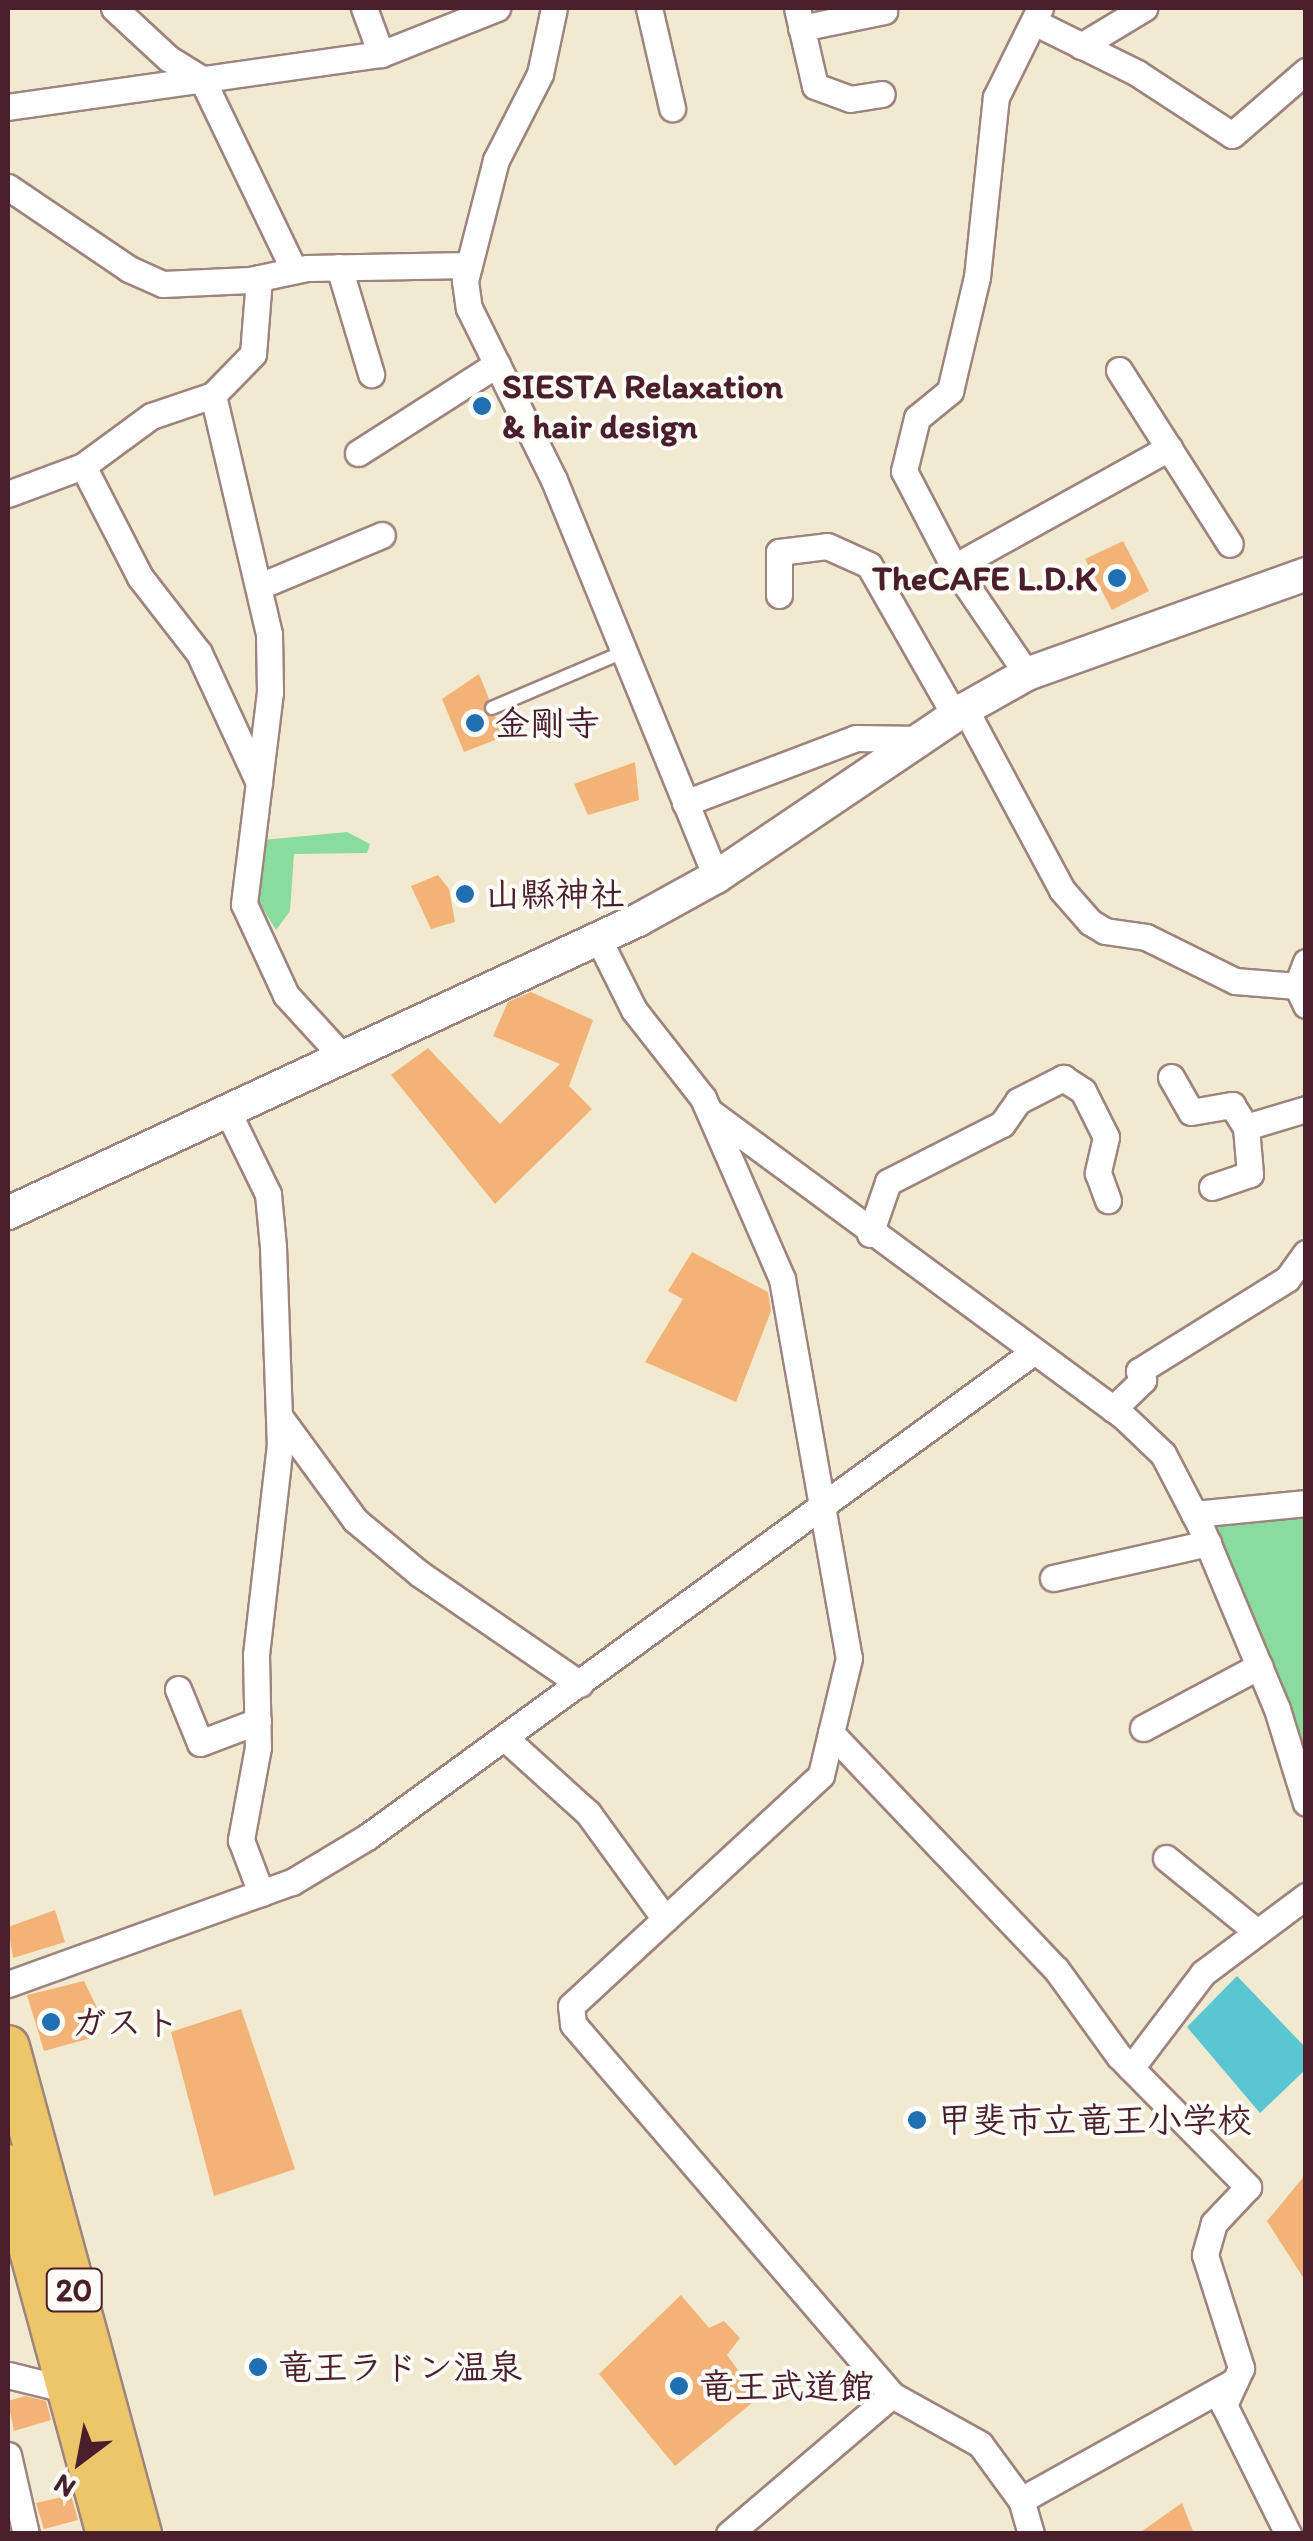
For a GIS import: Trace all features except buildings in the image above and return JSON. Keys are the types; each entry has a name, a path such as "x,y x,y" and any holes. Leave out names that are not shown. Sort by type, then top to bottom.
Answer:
{"highway":[{"name":"20","path":"8,2047 140,2534"},
{"name":"20","path":"8,2166 108,2534"}],"street":[{"path":"114,8 168,58 202,79 294,270"},
{"path":"364,8 381,54"},
{"path":"8,107 381,54 497,8"},
{"path":"554,8 540,74 496,160 469,266 469,308 554,480 621,653 716,876"},
{"path":"649,8 672,108"},
{"path":"1082,46 1144,8"},
{"path":"882,94 850,99 815,86 799,18 884,11"},
{"path":"1028,674 954,568 904,472 917,418 950,391 977,276 996,97 1016,47 1038,16 1232,134 1306,71"},
{"path":"8,187 128,269 164,284 259,278 294,270 339,267 469,266"},
{"path":"339,267 371,374"},
{"path":"8,494 83,466 151,416 213,395 253,354 259,278"},
{"path":"358,453 497,364"},
{"path":"1119,370 1230,544"},
{"path":"213,395 260,586 270,692 244,904 286,994 340,1054"},
{"path":"954,568 1169,448"},
{"path":"83,466 140,578 199,653 259,783"},
{"path":"260,586 382,535"},
{"path":"780,594 780,552 827,546 869,565 960,712 1062,890 1090,922 1105,931 1146,937 1236,981 1303,984"},
{"path":"8,1213 228,1112 340,1054 598,938 716,876 960,712 1028,674 1306,574"},
{"path":"685,803 856,738 921,738"},
{"path":"598,938 634,1010 709,1111 782,1279 849,1658 821,1775 571,2006 573,2024 892,2396 980,2444 1021,2500 1031,2534"},
{"path":"1170,1077 1191,1112 1232,1105 1246,1126 1250,1174 1212,1187"},
{"path":"870,1234 888,1182 1002,1124 1018,1101 1064,1078 1084,1090 1106,1137 1098,1173 1108,1200"},
{"path":"1246,1126 1306,1110"},
{"path":"709,1111 870,1234 1113,1408 1163,1454 1208,1543 1259,1666 1306,1803"},
{"path":"228,1112 268,1194 279,1416 256,1655 258,1721 241,1840 261,1893"},
{"path":"1113,1408 1143,1380 1139,1371 1287,1279 1306,1253"},
{"path":"8,1984 292,1882 367,1837 1032,1353"},
{"path":"279,1416 355,1520 420,1574 580,1684"},
{"path":"1194,1514 1306,1503"},
{"path":"1053,1578 1208,1543"},
{"path":"1142,1728 1259,1666"},
{"path":"178,1689 200,1743 258,1721"},
{"path":"831,1733 1056,1969 1131,2068 1248,2187 1214,2223 1206,2255 1241,2368 1224,2405 1288,2534"},
{"path":"506,1738 588,1813 666,1919"},
{"path":"1166,1858 1258,1932"},
{"path":"1131,2068 1203,1973 1306,1896"},
{"path":"8,2375 69,2390"},
{"path":"1021,2500 1234,2381"},
{"path":"729,2534 892,2396"},
{"path":"8,2455 11,2488 26,2534"}],"lane":[{"path":"492,708 621,653"}],"green space":[{"path":"347,832 370,844 367,853 294,854 290,911 276,930 253,892 263,840"},
{"path":"1305,1507 1305,1789 1200,1518"}],"water":[{"path":"1237,1976 1305,2047 1305,2070 1260,2113 1187,2027"}],"place":[{"name":"SIESTA Relaxation & hair design","path":"482,406"},
{"name":"TheCAFE L.D.K","path":"1117,578"},
{"name":"金剛寺","path":"475,723"},
{"name":"山縣神社","path":"465,894"},
{"name":"ガスト","path":"51,2022"},
{"name":"甲斐市立竜王小学校","path":"917,2120"},
{"name":"竜王ラドン温泉","path":"258,2367"},
{"name":"竜王武道館","path":"679,2386"}]}
